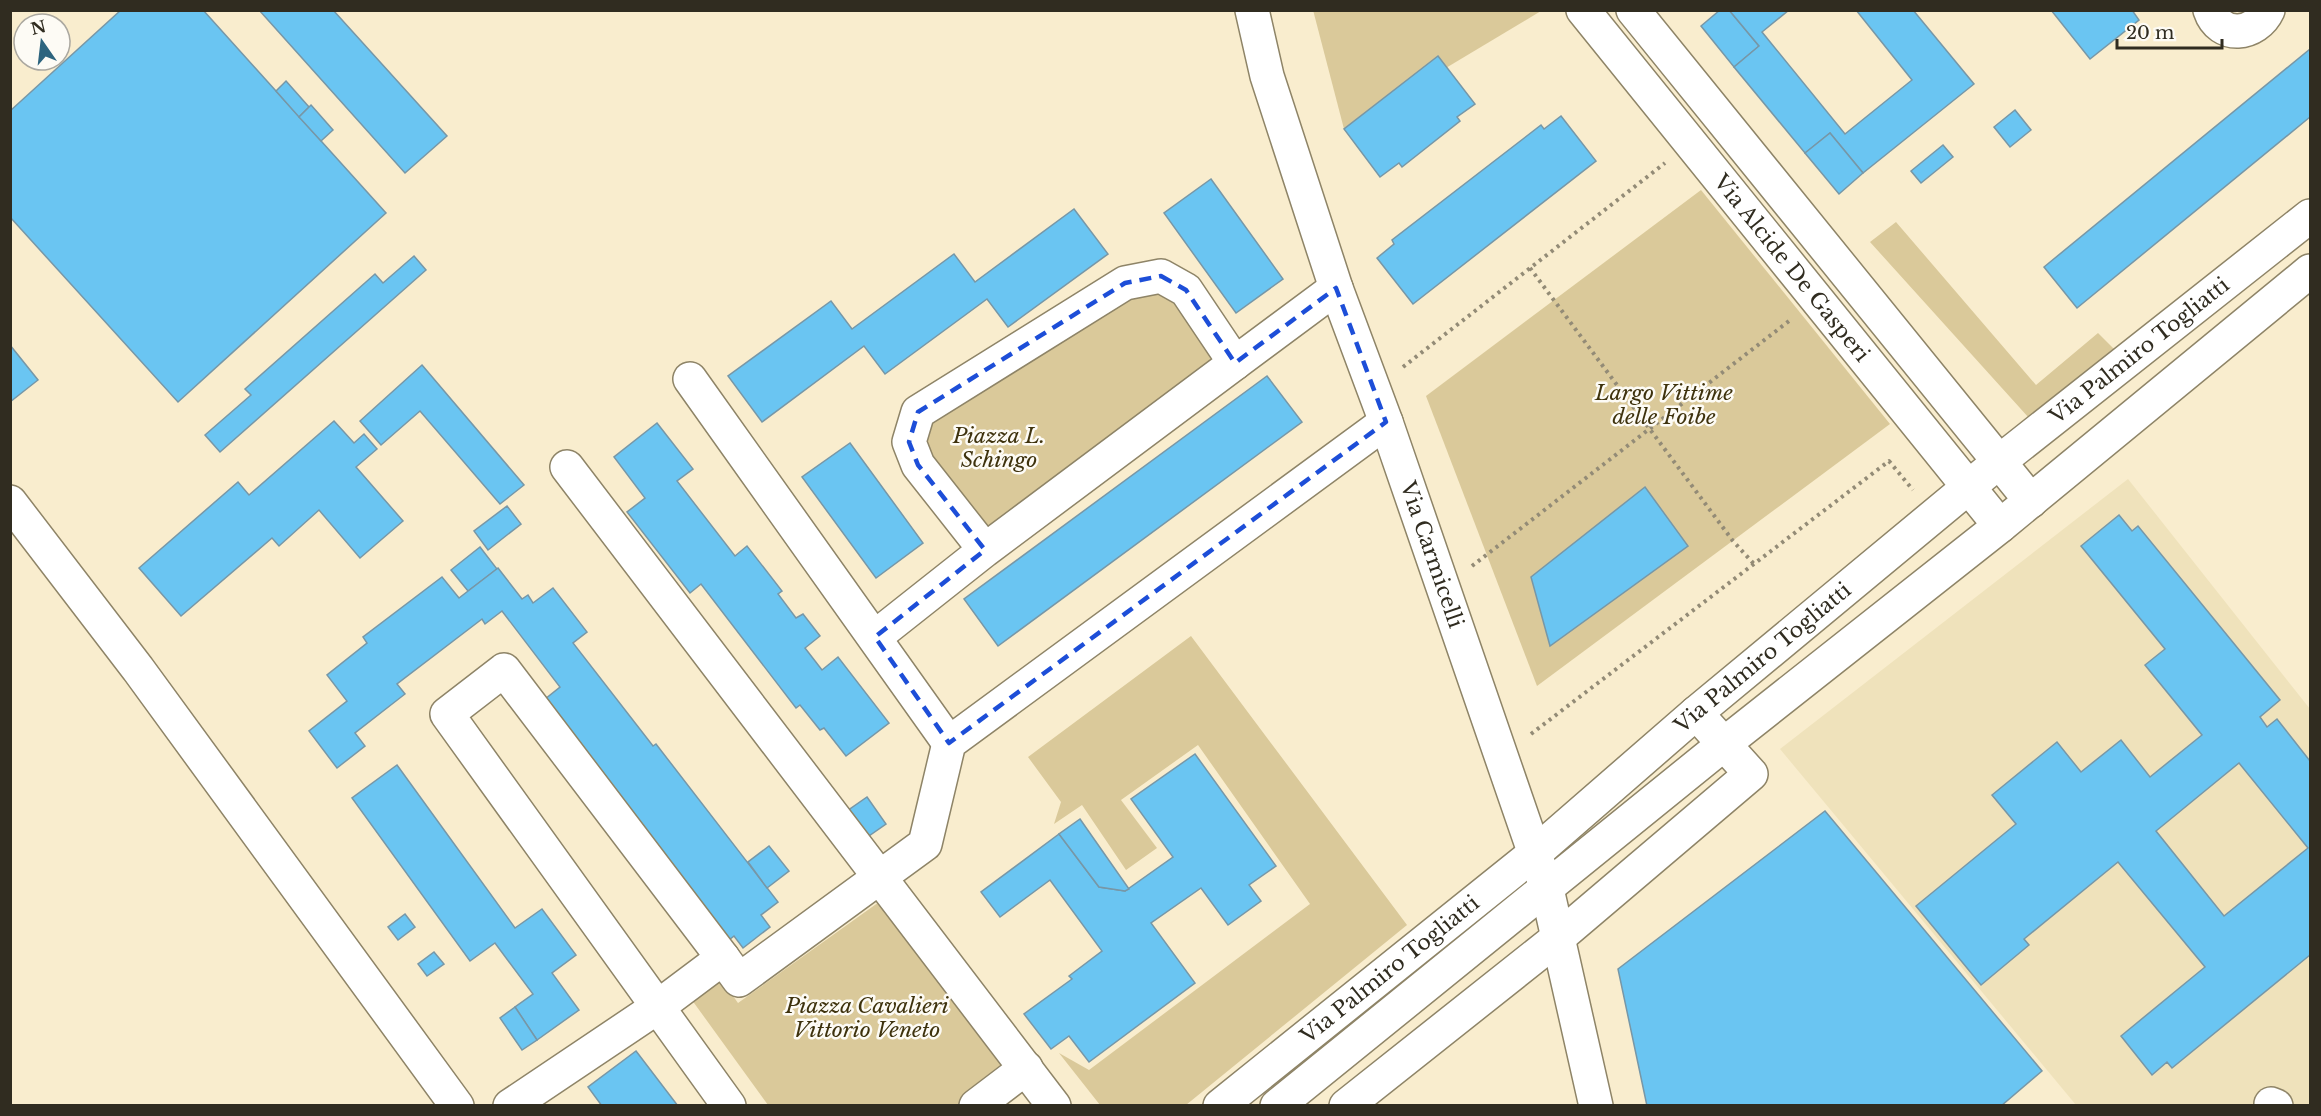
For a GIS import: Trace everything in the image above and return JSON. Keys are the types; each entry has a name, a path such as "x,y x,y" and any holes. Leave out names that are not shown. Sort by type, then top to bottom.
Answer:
{"street":[{"name":"Via Carmicelli","path":"1252,10 1267,76 1336,288 1386,422 1547,889 1596,1106"},
{"name":"Via Alcide De Gasperi","path":"1583,10 2000,526"},
{"name":"Via Alcide De Gasperi","path":"1634,10 2031,501"},
{"path":"2210,10 2212,19 2220,26 2236,33 2247,31 2268,14"},
{"name":"Via Palmiro Togliatti","path":"1220,1106 1535,853 1696,713 2000,461 2310,216"},
{"name":"Via Palmiro Togliatti","path":"1277,1106 1724,744 2031,501 2310,271"},
{"path":"985,550 918,465 909,442 918,412 1125,283 1161,276 1186,290 1235,363"},
{"path":"875,637 985,550 1336,288"},
{"path":"690,379 949,743"},
{"path":"729,1106 447,714 504,670 739,980 882,878 925,844 949,743 1386,422"},
{"path":"567,467 1054,1106"},
{"path":"10,502 138,669 457,1106"},
{"path":"1346,1106 1559,937 1751,774 1696,713"},
{"path":"510,1106 659,1006 723,958"},
{"path":"976,1106 1026,1068"}],"path":[{"path":"1374,389 1691,143"},
{"path":"1530,268 1733,541 1754,564"},
{"path":"1443,588 1816,298"},
{"path":"1502,758 1548,719 1890,461 1934,516"}],"highlighted area":[{"path":"1161,276 1186,290 1235,363 1336,288 1386,422 949,743 875,637 985,550 918,465 909,442 918,412 1125,283"}],"shaded area":[{"path":"2128,479 2310,709 2310,1105 2076,1105 1780,749"}],"green space":[{"path":"1313,10 1541,11 1344,129"},
{"name":"Largo Vittime delle Foibe","path":"1701,190 1890,424 1537,686 1426,396"},
{"path":"1896,222 2036,385 2098,333 2116,351 2029,418 1870,242"},
{"name":"Piazza L. Schingo","path":"1161,276 1235,363 985,550 918,465 918,412"},
{"path":"1191,636 1407,925 1186,1105 1100,1105 1059,1053 1089,1070 1310,904 1198,745 1121,800 1157,848 1126,870 1082,805 1054,824 1061,802 1028,757"},
{"name":"Piazza Cavalieri Vittorio Veneto","path":"886,897 1011,1067 957,1105 768,1105 689,996 719,976 738,1003"}],"building":[{"path":"121,10 203,10 386,213 178,402 10,217 10,111 53,72 72,72 72,55"},
{"path":"259,10 333,10 447,136 405,173"},
{"path":"1720,10 1729,10 1759,46 1734,67 1701,26"},
{"path":"1729,10 1789,10 1762,32 1845,134 1912,80 1856,10 1913,10 1974,84 1863,173 1830,133 1805,153 1734,67 1759,46"},
{"path":"2051,10 2132,10 2139,20 2090,59"},
{"path":"2310,49 2310,117 2077,308 2044,267"},
{"path":"1438,56 1475,104 1457,117 1460,121 1402,167 1399,163 1380,177 1344,129"},
{"path":"286,81 309,107 299,117 276,91"},
{"path":"311,105 333,130 321,141 299,117"},
{"path":"2015,110 2031,130 2010,147 1994,127"},
{"path":"1561,116 1596,161 1413,304 1377,258 1394,244 1392,240 1541,125 1544,129"},
{"path":"1830,133 1863,173 1839,194 1805,153"},
{"path":"1943,145 1953,157 1921,183 1911,171"},
{"path":"1211,179 1283,279 1236,313 1164,213"},
{"path":"1074,209 1108,254 1008,327 987,299 885,374 864,346 762,422 728,376 831,301 852,329 954,254 975,282"},
{"path":"414,256 426,270 220,452 205,435 251,395 245,389 375,274 383,283"},
{"path":"10,345 38,380 10,402"},
{"path":"422,365 524,485 500,504 420,411 381,445 360,421"},
{"path":"1267,376 1302,422 998,646 964,599"},
{"path":"334,421 354,443 364,434 377,449 356,467 403,521 360,558 319,510 279,546 272,538 181,616 139,568 238,482 249,495"},
{"path":"657,423 693,469 677,481 735,556 747,546 782,591 778,594 796,618 803,614 820,636 805,648 822,670 838,657 889,723 846,756 824,728 820,730 800,705 796,708 701,584 690,593 627,512 645,498 614,457"},
{"path":"850,443 923,543 876,578 802,477"},
{"path":"1645,487 1688,546 1550,646 1531,577"},
{"path":"507,506 521,524 488,550 474,531"},
{"path":"2119,515 2132,531 2138,526 2280,700 2260,717 2267,727 2277,719 2310,761 2310,955 2172,1068 2167,1062 2152,1075 2121,1036 2205,967 2118,862 2024,939 2029,945 1981,985 1916,906 2016,824 1992,795 2057,742 2081,772 2121,740 2150,777 2202,735 2145,665 2165,649 2081,546","holes":["2239,763 2308,848 2224,916 2156,831"]},
{"path":"480,547 497,569 468,591 451,570"},
{"path":"498,568 522,599 528,595 533,603 553,588 587,632 573,643 653,746 656,744 778,902 761,915 770,927 743,948 734,936 729,940 540,703 560,687 502,611 485,624 482,619 397,684 405,694 355,733 365,746 337,768 309,731 347,701 327,675 367,643 363,637 442,577 459,598"},
{"path":"1195,754 1276,866 1249,885 1261,901 1228,925 1201,888 1151,923 1195,983 1089,1062 1069,1036 1051,1049 1024,1014 1072,979 1069,976 1102,951 1050,880 1000,917 981,892 1059,834 1099,887 1125,891 1173,857 1131,799"},
{"path":"397,765 515,928 542,909 576,955 552,973 579,1010 537,1040 515,1007 533,994 495,943 470,961 352,798"},
{"path":"867,797 886,824 866,838 847,811"},
{"path":"1825,811 2042,1071 2001,1106 1647,1106 1618,969"},
{"path":"1080,819 1129,889 1125,891 1099,887 1059,834"},
{"path":"769,846 789,871 767,888 748,862"},
{"path":"405,914 415,927 398,940 388,927"},
{"path":"434,952 444,964 427,976 418,964"},
{"path":"515,1007 537,1040 522,1050 500,1018"},
{"path":"636,1051 678,1106 602,1106 588,1087"}]}
